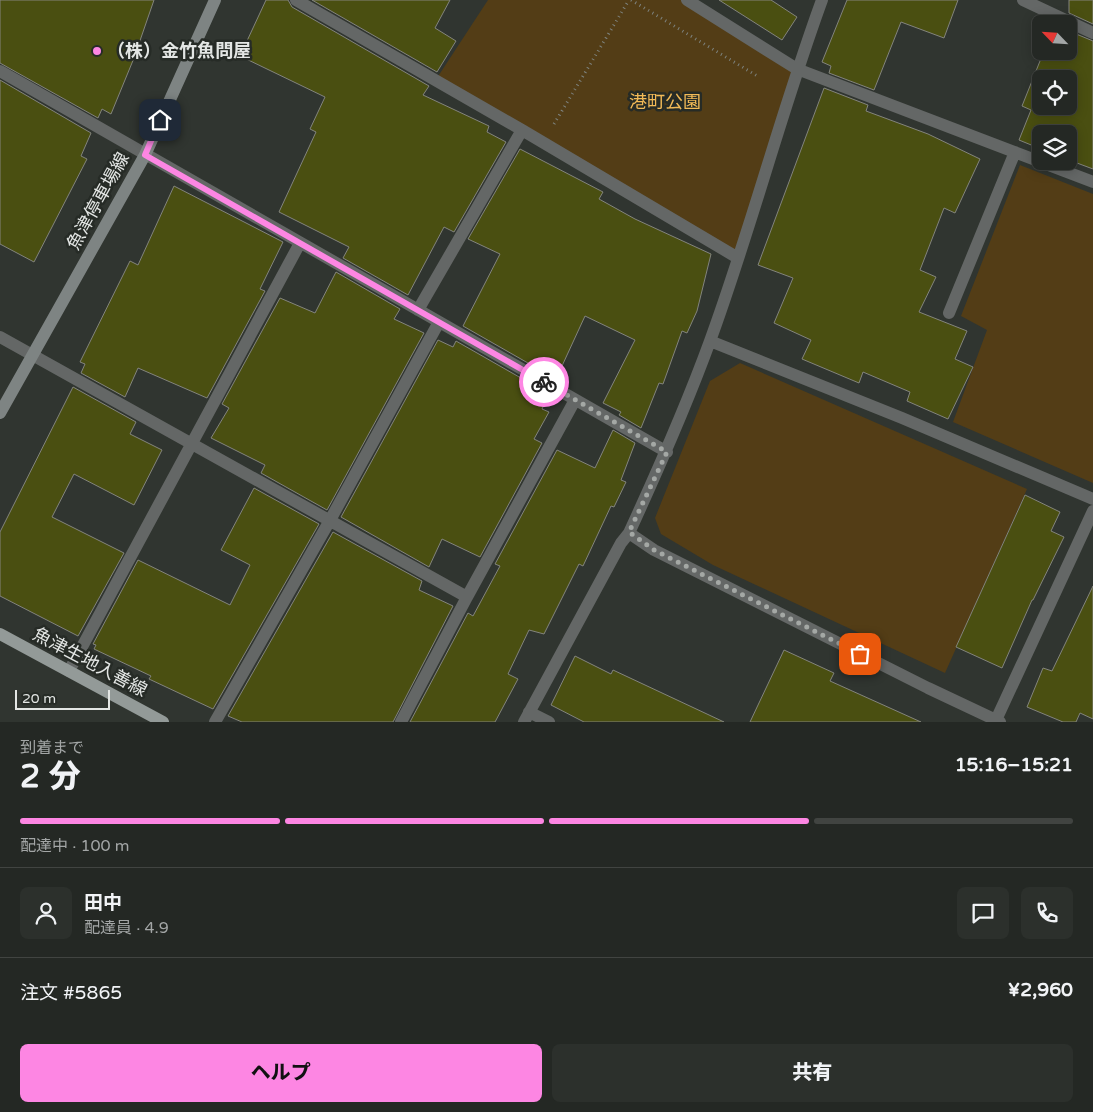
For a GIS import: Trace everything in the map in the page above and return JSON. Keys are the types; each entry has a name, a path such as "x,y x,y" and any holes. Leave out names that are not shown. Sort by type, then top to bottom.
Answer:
{"main road":[{"name":"魚津停車場線","path":"0,413 145,155 215,0"},
{"name":"魚津生地入善線","path":"0,634 163,722"}],"street":[{"path":"296,0 543,142 738,258"},
{"path":"688,0 797,69 1093,182"},
{"path":"549,722 526,717 621,543 629,532 667,452 710,341 797,69 822,0"},
{"path":"1023,0 1093,33"},
{"path":"0,72 667,452"},
{"path":"418,310 522,130"},
{"path":"949,313 1015,152"},
{"path":"68,671 300,243"},
{"path":"215,722 329,522 439,322"},
{"path":"0,337 329,522 467,597"},
{"path":"710,341 902,418 1093,499"},
{"path":"402,722 467,597 575,400"},
{"path":"629,532 654,550 928,688 998,721 1093,511"}],"path":[{"path":"543,142 630,0 759,77"}],"green space":[{"name":"港町公園","path":"488,0 687,0 797,69 738,258 435,81"},
{"path":"1020,165 1093,194 1093,483 953,422 987,330 961,316"},
{"path":"740,363 1027,489 945,673 713,565 661,534 655,518 710,381"}],"building":[{"path":"0,0 154,0 134,58 111,114 102,109 98,118 0,63"},
{"path":"266,0 288,0 292,7 429,86 423,95 489,126 487,132 506,142 454,232 444,227 408,295 343,258 349,247 279,212 316,132 310,129 325,97 240,56"},
{"path":"312,0 450,0 435,28 456,41 437,72"},
{"path":"719,0 771,0 797,17 782,40"},
{"path":"847,0 958,0 944,38 901,22 874,90 829,73 831,66 822,62"},
{"path":"1069,0 1093,0 1093,24 1078,17 1078,15 1069,13"},
{"path":"1078,35 1093,41 1093,169 1077,163 1077,125 1032,125 1032,145 1019,140 1031,110 1022,106 1032,81 1032,115 1077,115 1077,70 1036,70 1040,60 1078,60"},
{"path":"0,80 91,133 81,156 87,159 34,262 0,244"},
{"path":"824,88 868,105 866,111 928,134 980,159 955,213 944,208 920,270 936,277 919,312 967,331 955,359 973,367 948,419 907,401 910,392 863,372 859,383 802,359 811,340 774,323 793,278 758,265"},
{"path":"520,149 603,192 599,199 635,219 711,254 697,311 687,333 682,331 663,384 659,383 641,428 619,415 621,412 603,403 635,340 585,316 556,379 463,326 500,254 468,239"},
{"path":"174,186 283,242 260,289 265,291 207,398 138,368 125,397 81,373 85,364 80,362 130,261 138,265"},
{"path":"336,272 400,309 394,319 424,333 327,510 261,473 265,465 211,438 229,408 222,404 280,298 315,313"},
{"path":"438,340 453,347 456,341 549,394 542,409 549,412 534,439 542,443 480,557 442,539 429,567 341,517"},
{"path":"73,387 136,422 130,434 162,450 134,505 74,474 52,517 124,553 78,636 0,596 0,532"},
{"path":"613,430 635,443 621,480 626,482 614,507 611,506 583,566 579,564 544,634 529,630 508,674 518,679 495,722 410,722 468,613 473,616 500,566 495,564 557,450 595,468"},
{"path":"254,488 319,524 213,709 149,679 151,676 94,649 96,645 93,644 138,560 230,605 250,565 221,550"},
{"path":"1025,495 1060,512 1051,531 1064,537 1032,600 1002,668 956,647"},
{"path":"333,532 422,581 419,590 453,606 393,722 242,722 228,716"},
{"path":"1093,586 1093,719 1080,713 1076,722 1063,722 1027,707 1043,668 1052,671"},
{"path":"784,650 834,673 830,681 921,722 750,722"},
{"path":"575,656 611,674 613,670 724,722 584,722 551,705"}],"way so far":[{"path":"544,382 667,452 629,532 654,550 860,654"}],"place":[{"name":"（株）金竹魚問屋","path":"97,51"}],"route":[{"path":"160,120 145,155 544,382"}]}
